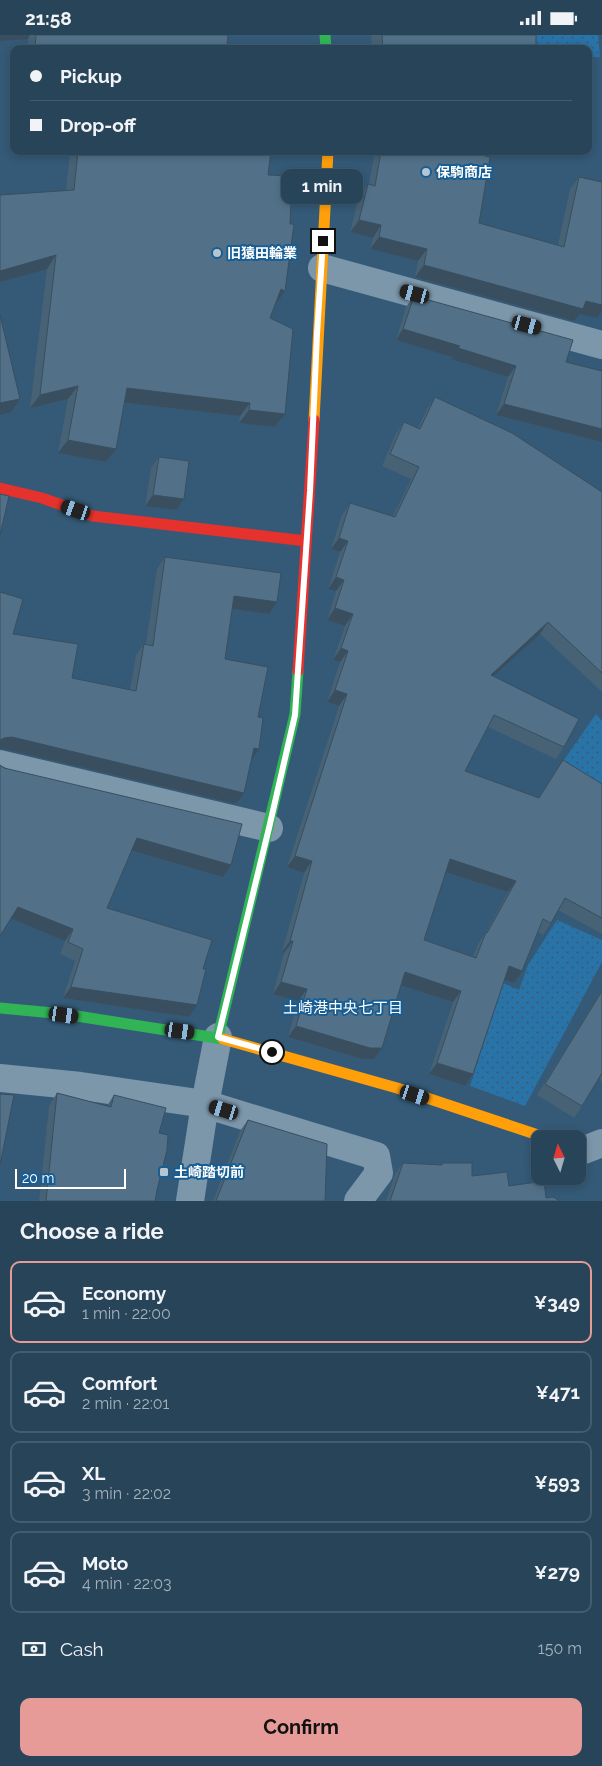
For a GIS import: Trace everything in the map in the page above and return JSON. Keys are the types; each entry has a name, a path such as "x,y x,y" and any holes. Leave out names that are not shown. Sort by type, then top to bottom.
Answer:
{"street":[{"path":"190,1201 205,1104 218,1037 295,715 328,155"},
{"path":"322,268 602,345"},
{"path":"0,488 42,498 94,516 306,541"},
{"path":"0,764 269,828"},
{"path":"0,1008 64,1015 218,1037 397,1088 531,1133"},
{"path":"0,1078 81,1086 205,1104 376,1156 379,1173 358,1201"},
{"path":"586,1149 602,1143"}],"shaded area":[{"path":"532,35 598,35 600,57 592,57 592,45 532,45"},
{"path":"596,714 602,721 602,796 559,767"},
{"path":"557,920 602,940 602,962 525,1106 470,1086 503,983 519,990 528,965"}],"building":[{"path":"36,35 228,35 227,45 35,45"},
{"path":"382,35 536,35 536,45 383,45"},
{"path":"78,155 270,155 268,175 292,176 290,224 294,224 285,291 281,289 270,318 293,329 285,414 249,410 250,403 127,388 116,449 68,440 78,386 40,395 56,255 0,271 0,195 74,190"},
{"path":"380,155 481,155 490,157 479,223 564,247 579,177 602,182 602,305 586,301 583,309 424,265 427,249 379,237 381,225 359,220 368,184 375,186"},
{"path":"414,296 573,340 566,362 602,371 602,429 504,404 516,366 458,348 460,346 403,329"},
{"path":"0,315 20,399 0,403"},
{"path":"435,397 512,433 602,492 602,673 548,622 491,675 579,719 564,747 494,715 465,771 539,798 563,760 602,784 602,918 565,898 551,923 543,919 522,971 509,966 473,1074 437,1063 461,991 405,972 382,1048 370,1048 296,1026 307,989 281,982 312,861 295,856 347,694 335,690 348,651 341,648 353,614 335,608 344,580 336,577 348,541 339,538 350,503 395,517 419,467 390,454 404,422 420,429","holes":["450,859 516,881 486,932 476,958 424,940"]},
{"path":"159,457 189,461 184,499 153,495"},
{"path":"0,494 9,496 0,535"},
{"path":"165,557 281,573 277,602 234,596 225,659 268,667 258,717 263,718 259,749 254,748 244,793 12,737 0,740 0,592 23,599 13,634 78,644 72,678 136,691 144,644 153,646"},
{"path":"0,765 4,768 242,824 231,865 137,838 107,908 212,940 203,969 206,969 197,1005 71,987 83,949 68,942 73,929 18,907 0,936"},
{"path":"602,991 602,1073 582,1106 545,1084"},
{"path":"57,1093 111,1107 114,1095 166,1108 159,1133 168,1135 167,1150 155,1201 46,1201"},
{"path":"0,1094 14,1095 0,1165"},
{"path":"248,1120 327,1144 325,1201 216,1201"},
{"path":"403,1163 442,1165 442,1163 472,1163 472,1176 507,1172 509,1186 531,1183 531,1185 544,1185 546,1198 553,1197 560,1201 390,1201"}],"traffic: fast":[{"path":"325,35 326,45"},
{"path":"218,1037 295,714 298,671"},
{"path":"0,1008 64,1014 223,1039"}],"traffic: slow":[{"path":"314,420 328,155"},
{"path":"223,1039 397,1088 531,1133"}],"traffic: jam":[{"path":"298,671 314,420"},
{"path":"0,488 42,498 93,516 306,541"}],"place":[{"name":"保駒商店","path":"426,172"},
{"name":"旧猿田輪業","path":"217,253"},
{"name":"土崎踏切前","path":"164,1172"}],"district":[{"name":"土崎港中央七丁目","path":"343,1008"}],"route":[{"path":"272,1052 218,1037 295,715 310,491 323,241"}]}
